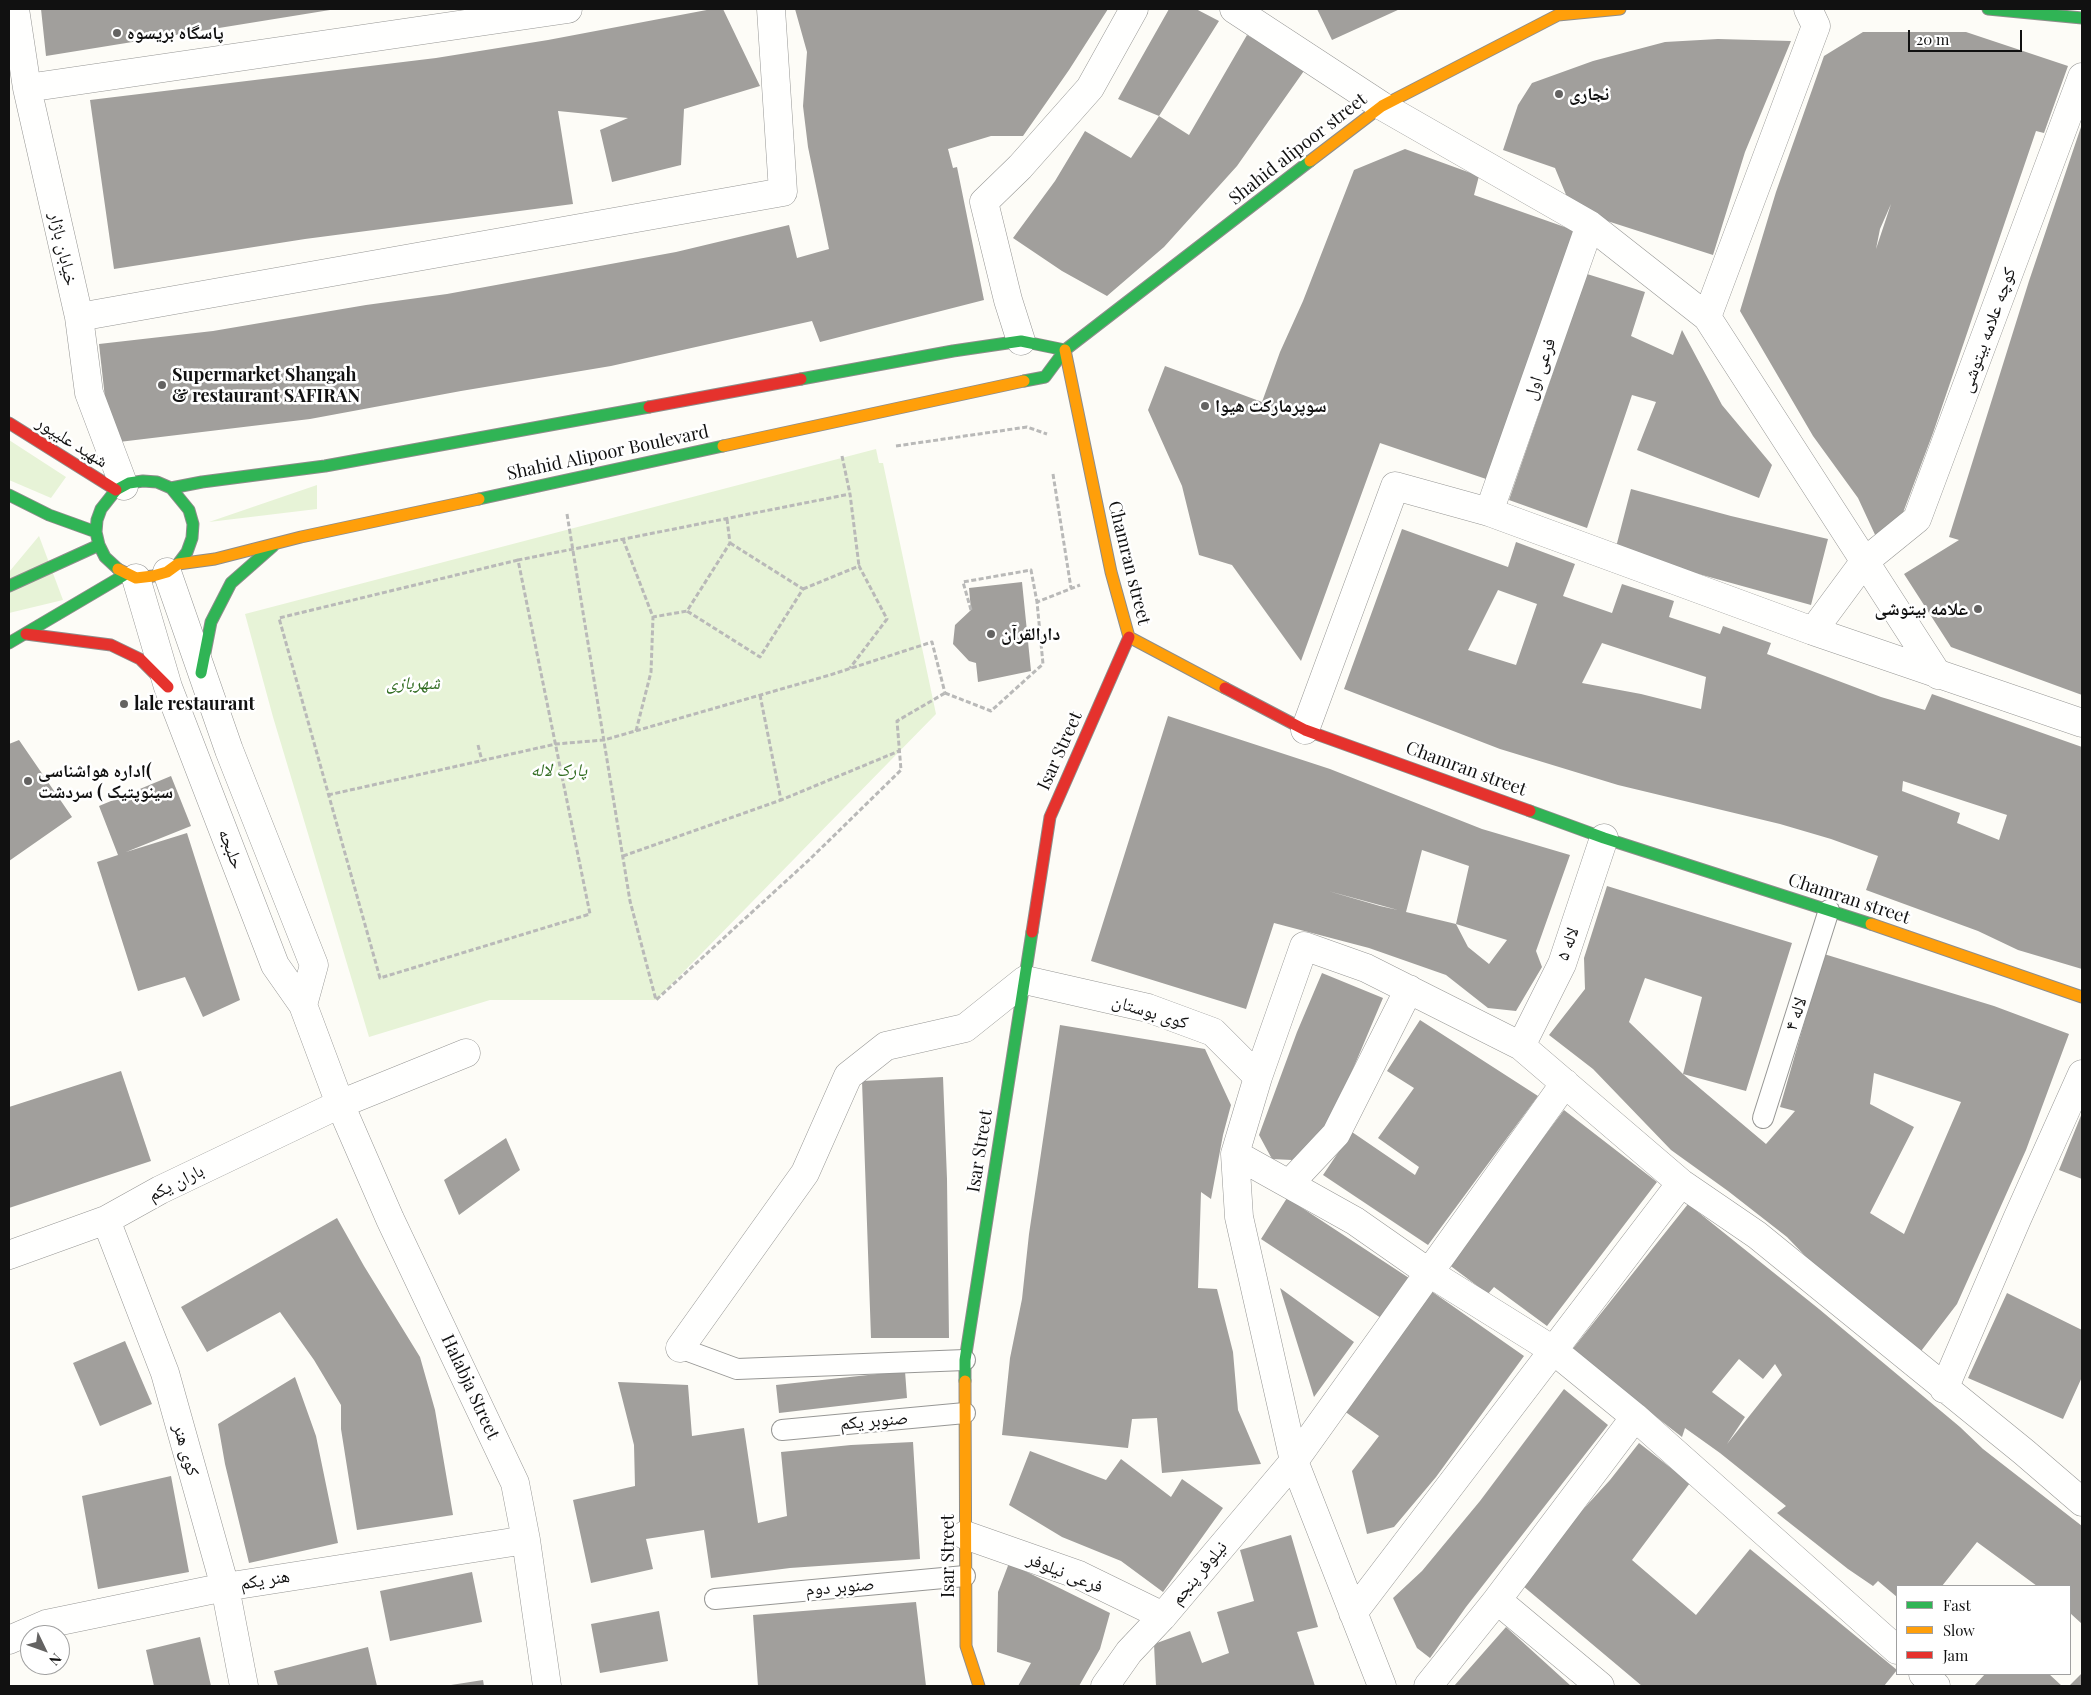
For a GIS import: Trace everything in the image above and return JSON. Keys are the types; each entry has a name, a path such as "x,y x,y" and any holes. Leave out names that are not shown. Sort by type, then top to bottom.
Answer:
{"main road":[{"name":"Shahid alipoor street","path":"1044,377 1065,350 1382,106 1558,15 1620,9"},
{"path":"1988,9 2082,18"},
{"path":"1021,341 1065,350"},
{"name":"Shahid Alipoor Boulevard","path":"170,488 325,466 953,351 1021,341"},
{"name":"Chamran street","path":"1065,350 1111,572 1129,637 1305,730 1604,838 1829,910 2082,996"},
{"name":"Shahid Alipoor Boulevard","path":"173,568 274,544 1044,377"},
{"name":"شهید علیپور","path":"9,423 120,488"},
{"path":"143,481 157,482 170,488 181,498 189,510 193,524 192,538 187,552 173,568 153,576 131,576 114,567 105,557 99,545 96,532 97,520 101,509 120,488 143,481"},
{"path":"9,495 49,515 96,532"},
{"path":"201,673 211,622 231,584 274,544"},
{"path":"9,586 99,545"},
{"path":"9,643 131,576"},
{"path":"26,634 111,645 140,659 168,687"},
{"name":"Isar Street","path":"978,1686 966,1646 965,1360 1050,816 1129,637"}],"street":[{"name":"خیابان باژار","path":"15,9 28,88 78,317 89,393 120,488"},
{"path":"28,88 568,9"},
{"path":"78,317 782,192 771,9"},
{"path":"1021,341 1008,300 984,202 1020,168 1090,88 1134,9"},
{"path":"1234,9 1382,106 1590,225 1708,317 1938,675"},
{"path":"1708,317 1816,26 1808,9"},
{"name":"کوچه علامه بیتوشی","path":"1813,631 1864,562 1917,519 2082,77"},
{"name":"فرعی اول","path":"1489,512 1590,225"},
{"path":"1305,730 1394,486 1489,512 1813,631 2082,723"},
{"path":"173,568 201,673 229,750 314,965 304,1006"},
{"name":"حلبجه","path":"131,576 168,687 275,965 304,1006 340,1104"},
{"name":"لاله ۵","path":"1521,1046 1562,964 1604,838"},
{"path":"1382,1686 1294,1460 1239,1217 1235,1154 1258,1077 1304,946 1366,968 1521,1046 1681,1183 1757,1235 2024,1452 2082,1502"},
{"path":"680,1348 805,1173 848,1076 886,1046 965,1028 1025,980"},
{"name":"کوی بوستان","path":"1025,980 1148,1008 1213,1032 1258,1077"},
{"path":"1290,1183 1336,1134 1409,989"},
{"name":"باران یکم","path":"9,1255 106,1220 160,1190 340,1104 466,1053"},
{"path":"1944,1388 2082,1074"},
{"name":"نیلوفر پنجم","path":"1105,1686 1129,1652 1163,1616 1294,1460 1565,1084"},
{"name":"Halabja Street","path":"340,1104 390,1219 515,1483 526,1540 547,1686"},
{"path":"1235,1154 1355,1220 1428,1272 1553,1350 1636,1417 1896,1649"},
{"path":"1353,1613 1681,1183"},
{"name":"کوی هنر","path":"106,1220 164,1373 224,1587 244,1686"},
{"path":"1428,1686 1497,1600 1636,1417"},
{"name":"فرعی نیلوفر","path":"965,1535 1079,1575 1163,1616"},
{"name":"هنر یکم","path":"9,1640 46,1624 224,1587 526,1540"},
{"path":"1497,1600 1600,1686"},
{"path":"1924,1675 1936,1686"}],"lane":[{"name":"لاله ۴","path":"1763,1118 1829,910"},
{"path":"680,1348 737,1369 965,1360"},
{"name":"صنوبر یکم","path":"782,1430 965,1413"},
{"name":"صنوبر دوم","path":"715,1599 965,1576"}],"path":[{"path":"894,447 1027,427 1048,434 1049,444"},
{"path":"850,453 842,454 850,494 859,566 886,618 850,669"},
{"path":"1053,473 1071,588"},
{"path":"562,481 630,901 656,1000 809,860 901,770 897,721 945,693"},
{"path":"518,560 590,914 380,978 279,618 518,560 850,494"},
{"path":"687,611 730,543 727,519"},
{"path":"623,539 653,617 651,672 636,731"},
{"path":"730,543 803,589"},
{"path":"653,617 687,611 760,657 803,589 859,566"},
{"path":"945,693 991,712 1043,664 1037,602 1031,570 963,582 971,610"},
{"path":"1037,602 1111,572"},
{"path":"328,795 556,744 604,740 850,669 932,642 945,693"},
{"path":"760,695 781,800"},
{"path":"478,744 482,761"},
{"path":"623,856 781,800 899,751"}],"green space":[{"path":"9,440 66,477 51,498 9,480"},
{"name":"پارک لاله","path":"876,449 879,463 883,463 936,714 656,1000 490,1000 369,1037 273,717 245,614"},
{"path":"317,485 317,509 209,522"},
{"path":"39,536 63,600 9,613 9,572"}],"building":[{"name":"پاسگاه بریسوه","path":"41,9 330,9 330,10 46,56"},
{"path":"712,9 723,9 760,86 684,109 681,165 612,182 600,130 628,118 558,111 573,204 305,239 114,269 90,100 436,58 548,40"},
{"path":"795,9 1108,9 1069,70 1023,136 991,136 948,149 953,168 957,167 984,300 820,342 812,321 611,366 310,419 119,442 108,425 99,344 213,331 366,305 447,294 676,252 789,225 797,258 829,249 808,147 803,106 807,52"},
{"path":"1169,9 1196,9 1219,21 1159,116 1118,99"},
{"path":"1317,9 1400,9 1332,40"},
{"path":"1863,32 1966,32 2068,66 2044,133 2036,131 1933,433 1898,526 1877,539 1858,498 1813,436 1740,311 1776,192 1824,56","holes":["1891,204 1876,249 1880,229"]},
{"path":"1247,35 1306,68 1237,166 1164,247 1107,296 1062,271 1013,238 1055,181 1085,131 1131,158 1159,116 1189,135"},
{"path":"1718,39 1791,41 1745,152 1713,255 1601,219 1569,202 1555,168 1503,150 1518,105 1532,83 1593,61 1665,42"},
{"path":"2082,124 2082,695 1951,647 1904,574 1959,540 1949,537 2029,281"},
{"path":"1405,149 1479,176 1474,195 1576,231 1492,481 1380,443 1301,661 1232,565 1199,555 1182,486 1148,410 1165,366 1262,402 1280,352 1303,301 1354,170"},
{"path":"1587,274 1645,292 1631,336 1673,355 1682,330 1722,405 1772,465 1759,498 1637,450 1656,402 1632,395 1587,528 1509,500"},
{"path":"1631,489 1731,516 1828,539 1811,605 1615,551"},
{"path":"1402,529 1508,567 1516,542 1575,564 1563,596 1612,613 1622,584 1674,601 1669,617 1720,634 1723,626 1771,643 1767,654 1881,697 1925,710 1932,694 2082,747 2082,969 2018,950 1978,931 1866,890 1878,856 1831,839 1780,824 1618,785 1500,749 1344,689","holes":["1498,590 1537,604 1516,665 1468,650","1602,643 1706,677 1701,709 1641,694 1582,683","1903,781 2007,815 1999,840 1957,823 1960,813 1902,791"]},
{"name":"دارالقرآن","path":"1022,582 1031,671 978,682 976,663 969,661 953,644 955,625 971,610 969,588"},
{"path":"1168,716 1330,769 1482,829 1570,855 1536,951 1542,967 1516,1011 1488,1008 1446,975 1369,948 1274,923 1246,1009 1091,961","holes":["1422,850 1469,866 1456,924 1406,912","1328,891 1398,910 1380,906","1456,924 1507,940 1489,964 1468,947"]},
{"name":"اداره هواشناسی( سینوپتیک ) سردشت","path":"19,740 72,817 9,861 9,744"},
{"path":"171,776 191,826 126,852 187,833 240,1000 203,1017 185,977 138,991 97,862 118,855 99,806"},
{"path":"1607,886 1792,943 1746,1091 1683,1074 1766,1144 1795,1111 1780,1107 1824,954 1994,1006 2069,1034 2026,1150 1957,1304 1915,1359 1865,1318 1787,1237 1671,1150 1593,1069 1549,1035 1585,989 1584,958","holes":["1645,978 1702,997 1683,1074 1629,1022","1874,1073 1961,1102 1904,1234 1870,1213 1914,1127 1870,1104"]},
{"path":"1322,973 1383,998 1328,1128 1292,1160 1272,1159 1259,1135 1297,1032"},
{"path":"1420,1020 1538,1096 1428,1245 1323,1175 1352,1132 1415,1175 1419,1167 1378,1138 1414,1088 1387,1071"},
{"path":"1060,1025 1205,1049 1231,1105 1223,1135 1211,1199 1201,1192 1198,1288 1217,1289 1233,1352 1238,1410 1261,1464 1162,1473 1157,1418 1132,1419 1128,1448 1002,1435 1010,1358 1022,1299 1029,1234"},
{"path":"121,1071 151,1161 9,1208 9,1107"},
{"path":"943,1077 947,1179 949,1338 871,1338 862,1081"},
{"path":"1564,1110 1657,1182 1547,1326 1494,1287 1488,1294 1448,1264"},
{"path":"2082,1113 2082,1179 2059,1170"},
{"path":"506,1138 520,1170 459,1215 444,1180"},
{"path":"1287,1198 1409,1278 1381,1318 1261,1239"},
{"path":"1688,1204 1819,1309 1960,1427 1983,1449 2082,1526 2082,1624 2071,1614 2071,1585 2036,1585 1977,1542 1943,1585 1896,1585 1896,1596 1878,1581 1873,1586 1848,1569 1777,1513 1786,1506 1720,1453 1685,1428 1682,1437 1571,1351","holes":["1739,1359 1763,1379 1775,1364 1782,1375 1727,1444 1745,1417 1712,1392"]},
{"path":"337,1218 420,1357 435,1410 453,1515 357,1530 341,1429 341,1405 314,1360 280,1312 207,1352 181,1307"},
{"path":"1424,1286 1524,1356 1436,1477 1394,1527 1367,1534 1352,1471 1379,1436 1340,1408"},
{"path":"1280,1288 1354,1342 1314,1397"},
{"path":"2007,1293 2082,1330 2082,1377 2063,1419 1968,1378"},
{"path":"125,1341 152,1404 100,1426 73,1363"},
{"path":"905,1371 907,1398 779,1413 776,1385"},
{"path":"295,1377 316,1436 338,1543 249,1563 225,1464 218,1424"},
{"path":"618,1382 688,1385 692,1436 744,1428 758,1523 787,1516 781,1452 851,1445 913,1442 920,1559 790,1568 711,1578 704,1530 646,1539 653,1569 591,1583 573,1500 635,1486 634,1445"},
{"path":"1564,1389 1608,1425 1466,1607 1430,1658 1417,1648 1393,1598 1422,1571 1480,1501"},
{"path":"1639,1443 1690,1483 1632,1560 1696,1615 1750,1549 1896,1669 1896,1671 1884,1686 1642,1686 1523,1586 1577,1516 1610,1480"},
{"path":"1030,1451 1106,1480 1121,1459 1171,1497 1182,1479 1223,1508 1163,1592 1121,1561 1062,1537 1009,1505"},
{"path":"171,1476 189,1572 98,1589 82,1496"},
{"path":"1291,1535 1318,1627 1297,1632 1315,1686 1156,1686 1154,1644 1190,1631 1202,1663 1229,1653 1217,1612 1254,1601 1240,1550"},
{"path":"1009,1563 1110,1613 1100,1649 1079,1686 1018,1686 1031,1663 997,1652 998,1592"},
{"path":"472,1572 482,1622 390,1641 380,1591"},
{"path":"916,1602 926,1686 758,1686 753,1615"},
{"path":"659,1611 668,1661 600,1673 591,1624"},
{"path":"1506,1627 1571,1686 1454,1686"},
{"path":"200,1637 211,1686 154,1686 146,1650"},
{"path":"368,1647 377,1686 278,1686 274,1671"},
{"path":"2082,1673 2082,1686 2069,1686"},
{"path":"1984,1675 2050,1675 2062,1686 1974,1686"},
{"path":"483,1680 484,1686 451,1686 451,1685"}],"traffic: fast":[{"path":"1988,9 2082,18"},
{"path":"1024,381 1045,377 1065,350 1310,161"},
{"path":"801,379 953,351 1021,341 1065,350"},
{"path":"171,488 202,482 325,466 649,407"},
{"path":"479,499 723,446"},
{"path":"118,569 105,557 99,545 96,532 97,520 101,509 116,490 129,483 143,481 157,482 171,488 189,510 193,524 192,538 187,552 178,564"},
{"path":"9,495 49,515 96,532"},
{"path":"9,586 99,545"},
{"path":"201,673 211,622 231,583 273,546"},
{"path":"9,643 126,574"},
{"path":"1530,811 1604,838 1871,924"},
{"path":"965,1381 965,1360 1032,932"}],"traffic: slow":[{"path":"1310,161 1382,106 1558,15 1620,9"},
{"path":"1065,350 1111,572 1129,637 1225,688"},
{"path":"723,446 1024,381"},
{"path":"118,569 136,578 153,576 167,572 178,564 215,559 301,537 479,499"},
{"path":"1871,924 2082,997"},
{"path":"965,1381 966,1646 979,1686"}],"traffic: jam":[{"path":"649,407 801,379"},
{"path":"9,423 116,490"},
{"path":"26,634 111,645 140,659 168,687"},
{"path":"1032,932 1050,817 1129,637"},
{"path":"1225,688 1305,730 1530,811"}],"place":[{"name":"پاسگاه بریسوه","path":"117,33"},
{"name":"نجاری","path":"1559,94"},
{"name":"Supermarket Shangah & restaurant SAFIRAN","path":"162,385"},
{"name":"سوپرمارکت هیوا","path":"1205,406"},
{"name":"علامه بیتوشی","path":"1978,609"},
{"name":"دارالقرآن","path":"991,634"},
{"name":"lale restaurant","path":"124,704"},
{"name":"اداره هواشناسی( سینوپتیک ) سردشت","path":"28,781"}],"park label":[{"name":"شهربازی","path":"413,683"}]}
